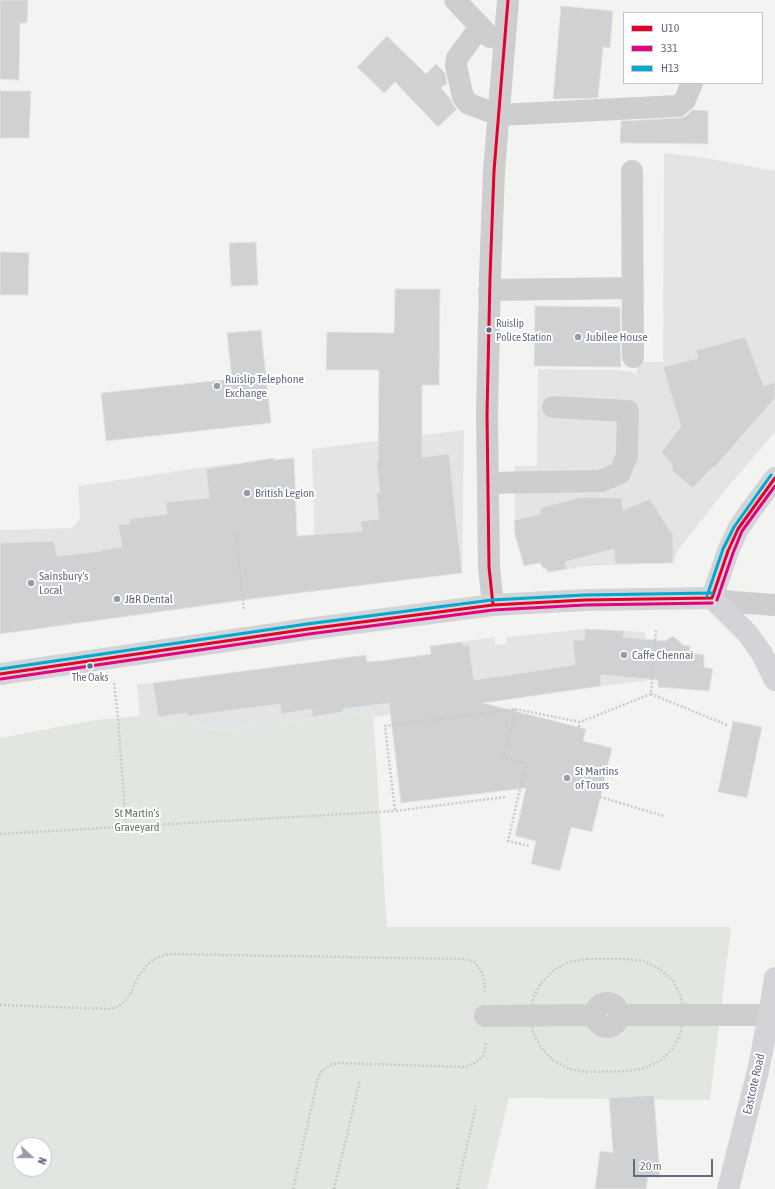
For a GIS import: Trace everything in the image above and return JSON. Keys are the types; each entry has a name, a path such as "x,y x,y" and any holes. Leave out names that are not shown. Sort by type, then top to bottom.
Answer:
{"main road":[{"path":"712,598 728,552 738,529 775,478"},
{"path":"0,674 300,630 493,604 585,600 712,598 748,634 762,654 775,680"},
{"name":"Eastcote Road","path":"728,1189 758,1071 775,978"}],"street":[{"path":"455,0 505,52"},
{"path":"493,604 489,567 487,415 489,290 494,171 505,52 508,0"},
{"path":"480,26 457,58 456,66 464,97 469,104 499,116 678,106 685,100 692,84"},
{"path":"632,171 633,357"},
{"path":"489,290 632,288"},
{"path":"488,483 601,481 620,473 627,455 628,411 553,407"},
{"path":"712,598 733,602 775,605"},
{"path":"485,1016 594,1015 596,1022 599,1025 607,1028 614,1025 619,1015 769,1015"}],"path":[{"path":"236,535 244,610"},
{"path":"651,694 656,629"},
{"path":"114,683 126,826"},
{"path":"395,811 385,726 515,709 580,722 651,694 727,725"},
{"path":"515,709 504,758 526,763 508,841 530,846"},
{"path":"579,727 580,722"},
{"path":"600,796 664,816"},
{"path":"0,834 395,811 505,797"},
{"path":"0,1005 110,1008 118,1006 130,995 138,977 147,965 154,959 168,954 464,959 474,962 481,970 484,980 486,1046 483,1056 475,1064 465,1066 339,1063 330,1065 322,1071 318,1078 293,1189"},
{"path":"334,1189 360,1080"},
{"path":"457,1189 476,1106"}],"shaded area":[{"path":"664,153 701,157 775,171 775,432 726,489 682,545 677,552 673,563 586,566 548,573 546,568 544,569 538,563 524,566 515,535 515,466 537,466 538,369 619,370 637,373 637,362 663,362"},
{"path":"464,430 462,573 316,591 312,449"},
{"path":"294,458 300,593 0,634 0,530 72,528 80,518 78,486 219,465"},
{"path":"585,629 644,632 646,639 649,639 646,681 374,717 373,711 220,730 140,716 137,684 366,655 367,662 431,654 430,646 495,637 495,645 506,644 506,637"}],"green space":[{"name":"St Martin's Graveyard","path":"373,711 387,927 731,927 710,1100 509,1098 487,1189 0,1189 0,738 95,720 140,716 220,730"}],"building":[{"path":"0,0 28,0 27,23 20,23 19,80 0,79"},
{"path":"561,6 613,11 610,48 603,47 598,98 553,99"},
{"path":"387,36 426,74 436,64 445,73 447,83 441,88 457,109 438,127 395,82 384,93 357,67"},
{"path":"0,91 31,91 29,138 0,138"},
{"path":"692,110 708,111 708,144 620,143 621,121 679,118 686,116"},
{"path":"256,242 258,285 231,286 229,243"},
{"path":"0,252 29,253 28,295 0,295"},
{"path":"395,289 440,289 439,385 422,385 422,457 449,454 462,573 250,599 0,634 0,543 54,541 57,556 102,551 122,547 118,525 130,524 129,519 167,514 166,502 209,498 206,469 274,458 274,460 294,458 297,536 362,531 360,521 379,519 376,493 380,492 376,463 378,462 379,370 326,370 327,332 394,333"},
{"name":"Jubilee House","path":"535,306 620,307 621,367 534,366"},
{"name":"Ruislip Telephone Exchange","path":"261,330 271,423 106,441 101,393 232,379 227,333"},
{"path":"745,337 764,386 775,382 775,398 714,468 713,467 693,488 672,471 672,464 661,452 681,427 663,367 698,358 696,350"},
{"path":"581,497 622,498 623,510 650,499 673,535 673,563 615,564 614,549 565,562 567,569 548,572 540,563 524,566 515,535 514,520 541,514 540,508"},
{"path":"585,629 624,631 623,637 665,641 673,636 683,645 690,646 690,653 704,655 704,667 713,669 709,691 658,687 658,680 601,675 601,686 483,703 586,729 583,741 612,748 592,832 571,827 560,871 531,864 536,841 515,836 526,788 401,803 389,703 343,709 343,712 312,717 312,709 281,714 280,704 188,716 187,713 158,717 153,683 366,655 367,662 388,660 431,654 430,646 463,642 463,646 469,645 474,680 575,665 573,640 584,640"},
{"path":"733,721 762,727 747,798 718,792"},
{"path":"654,1095 660,1178 648,1176 646,1189 595,1189 600,1151 613,1153 609,1098"}],"transit line":[{"name":"U10","path":"493,605 489,567 487,415 490,277 494,171 508,0"},
{"name":"H13","path":"707,596 723,549 734,527 771,475"},
{"name":"U10","path":"0,674 308,629 493,605 585,600 712,598 728,551 738,529 775,478"},
{"name":"331","path":"717,600 742,531 775,486"},
{"name":"H13","path":"0,669 307,624 492,600 585,595 712,593"},
{"name":"331","path":"1,679 309,634 493,610 585,605 712,603"}],"place":[{"name":"Ruislip Police Station","path":"489,330"},
{"name":"Jubilee House","path":"578,337"},
{"name":"Ruislip Telephone Exchange","path":"217,386"},
{"name":"British Legion","path":"247,493"},
{"name":"Sainsbury's Local","path":"31,583"},
{"name":"J&R Dental","path":"117,599"},
{"name":"Caffe Chennai","path":"624,655"},
{"name":"The Oaks","path":"90,666"},
{"name":"St Martins of Tours","path":"567,778"}]}
